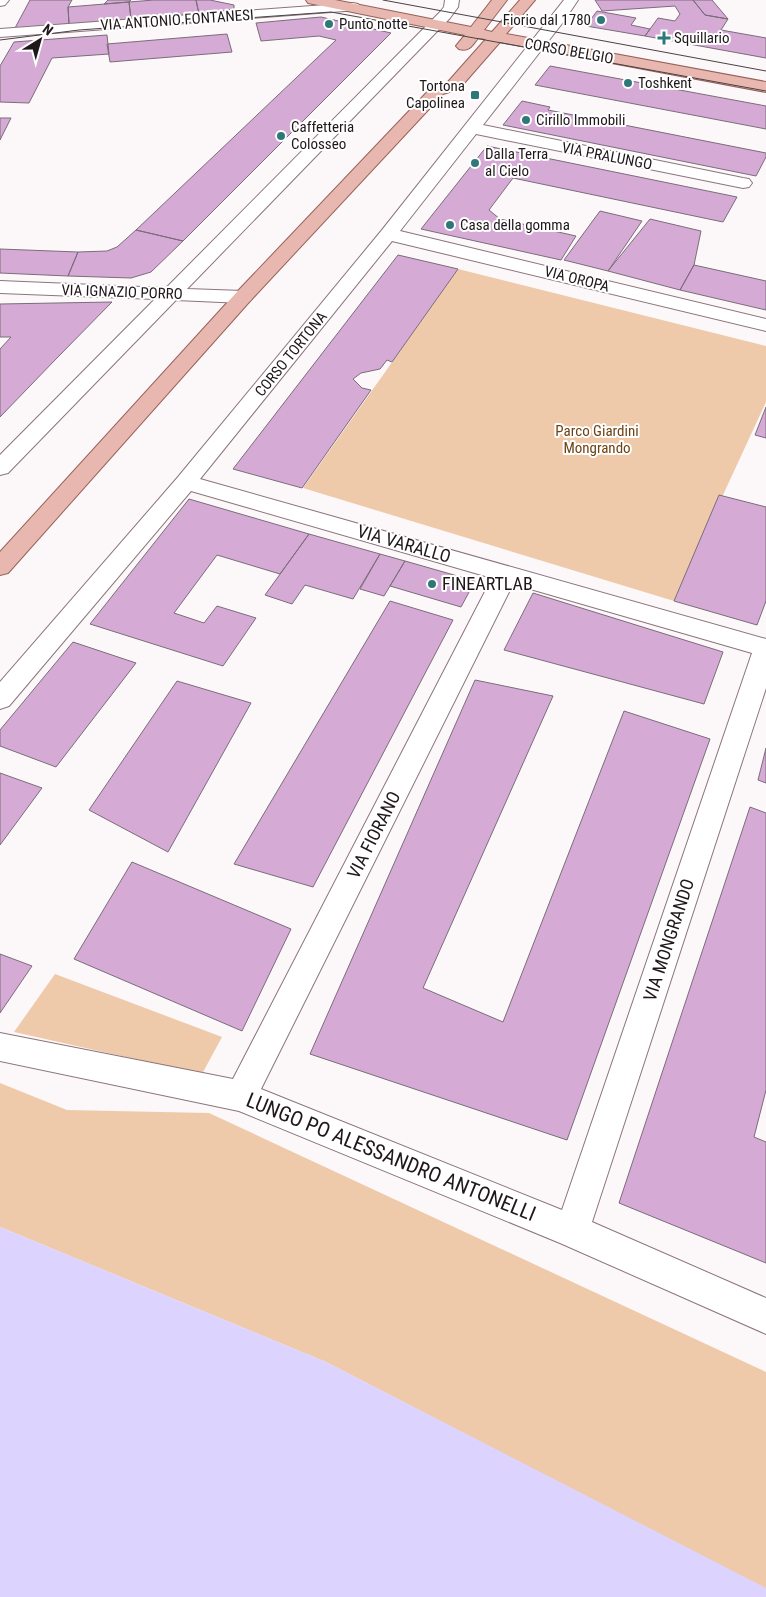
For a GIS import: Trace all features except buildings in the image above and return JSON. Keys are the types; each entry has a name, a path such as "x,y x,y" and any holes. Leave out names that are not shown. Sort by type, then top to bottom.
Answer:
{"main road":[{"name":"CORSO BELGIO","path":"313,0 354,7 444,13"},
{"name":"CORSO BELGIO","path":"369,0 444,13 478,27 501,32 766,74"},
{"path":"455,56 500,0"},
{"path":"0,567 438,83 453,86 528,0"},
{"name":"CORSO BELGIO","path":"542,39 766,87"}],"street":[{"name":"CORSO TORTONA","path":"0,699 186,482 388,234 571,0"},
{"name":"VIA ANTONIO FONTANESI","path":"0,33 354,7"},
{"path":"0,468 444,13"},
{"name":"VIA PRALUNGO","path":"472,128 743,183"},
{"name":"VIA OROPA","path":"388,234 766,325"},
{"name":"VIA IGNAZIO PORRO","path":"0,287 243,297"},
{"name":"VIA VARALLO","path":"186,482 766,649"},
{"name":"VIA FIORANO","path":"241,1096 506,574"},
{"name":"VIA MONGRANDO","path":"572,1231 766,649"},
{"name":"LUNGO PO ALESSANDRO ANTONELLI","path":"0,1047 241,1096 572,1231 766,1316"}],"green space":[{"name":"Parco Giardini Mongrando","path":"458,269 766,346 766,402 674,601 303,488"},
{"path":"55,974 222,1037 202,1074 14,1032"},
{"path":"0,1083 67,1110 209,1113 766,1372 766,1589 326,1362 0,1227"}],"shaded area":[{"path":"0,1227 326,1362 766,1588 766,1597 0,1597"}],"tram line":[{"path":"383,0 766,71"},
{"path":"0,40 79,30 331,12 766,91"}],"place":[{"name":"Fiorio dal 1780","path":"601,20"},
{"name":"Punto notte","path":"329,24"},
{"name":"Squillario","path":"664,38"},
{"name":"Toshkent","path":"628,83"},
{"name":"Tortona Capolinea","path":"475,95"},
{"name":"Cirillo Immobili","path":"526,120"},
{"name":"Caffetteria Colosseo","path":"281,136"},
{"name":"Dalla Terra al Cielo","path":"475,163"},
{"name":"Casa della gomma","path":"450,225"},
{"name":"FINEARTLAB","path":"432,584"}]}
